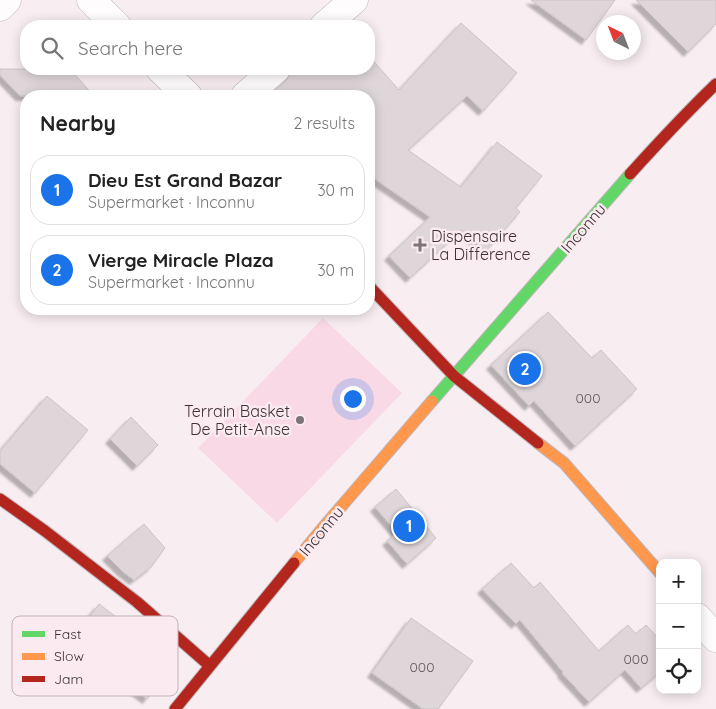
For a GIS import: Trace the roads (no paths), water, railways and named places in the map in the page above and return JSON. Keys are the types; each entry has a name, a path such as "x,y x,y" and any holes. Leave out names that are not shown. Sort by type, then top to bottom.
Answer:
{"street":[{"path":"0,7 7,0"},
{"path":"91,0 112,20"},
{"path":"331,20 354,0"},
{"path":"166,75 182,90"},
{"path":"252,90 269,75"},
{"name":"Inconnu","path":"175,709 321,530 454,376 648,155 716,84"},
{"path":"375,292 454,376 564,463 656,569"},
{"path":"0,500 45,531 153,616"},
{"path":"701,621 716,638"},
{"path":"178,638 210,666"}],"place":[{"name":"Dispensaire La Difference","path":"420,245"},
{"name":"Vierge Miracle Plaza","path":"525,369"},
{"name":"Terrain Basket De Petit-Anse","path":"300,420"},
{"name":"Dieu Est Grand Bazar","path":"409,526"}]}
